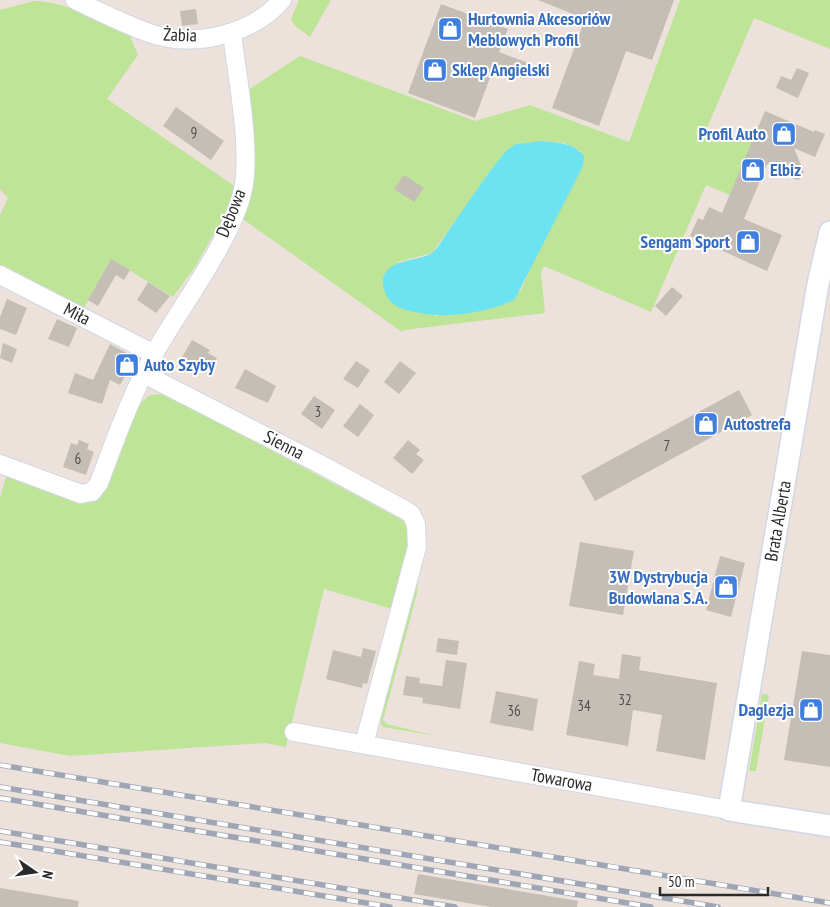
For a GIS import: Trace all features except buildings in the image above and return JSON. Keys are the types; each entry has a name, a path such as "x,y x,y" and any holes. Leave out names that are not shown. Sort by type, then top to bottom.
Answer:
{"street":[{"name":"Żabia","path":"74,0 153,34 179,38 232,32 271,13 282,0"},
{"name":"Dębowa","path":"144,374 211,259 242,195 245,146 232,32"},
{"name":"Brata Alberta","path":"729,810 818,284 830,232"},
{"name":"Miła","path":"0,275 154,354"},
{"path":"0,464 64,489 81,494 92,492 99,484 144,374"},
{"name":"Sienna","path":"144,374 318,463 405,510 414,518 418,532 416,547 364,744"},
{"name":"Towarowa","path":"294,732 729,810 830,826"}],"green space":[{"path":"299,0 331,0 310,37 294,25 291,19"},
{"path":"680,0 830,0 830,49 754,18 704,135 755,136 730,195 706,185 651,312 544,266 541,272 545,313 404,330 402,332 240,217 245,92 300,56 475,121 530,105 629,142","holes":["542,141 565,143 581,151 521,290 506,304 435,316 398,262 432,253 507,150 516,144"]},
{"path":"34,1 71,8 130,36 138,55 107,99 239,189 195,267 173,297 111,259 84,308 0,266 0,215 8,198 0,189 0,10"},
{"path":"156,394 167,395 408,523 410,545 392,609 324,589 286,747 265,743 70,756 0,743 0,498 7,473 60,495 93,501 103,491 138,406 148,396"},
{"path":"419,562 417,594 383,720 387,724 436,736 383,727 380,721"},
{"path":"762,694 769,695 756,771 749,771"}],"water":[{"path":"542,141 566,144 576,148 584,157 583,166 515,299 496,307 472,313 447,315 426,314 402,309 392,303 385,292 383,281 391,267 436,250 485,178 507,150 516,144"}],"railway":[{"path":"0,765 830,903"},
{"path":"0,787 718,907"},
{"path":"0,798 651,907"},
{"path":"0,831 455,907"},
{"path":"0,842 390,907"}],"place":[{"name":"Hurtownia Akcesoriów Meblowych Profil","path":"450,29"},
{"name":"Sklep Angielski","path":"435,70"},
{"name":"Profil Auto","path":"784,134"},
{"name":"Elbiz","path":"753,170"},
{"name":"Sengam Sport","path":"748,242"},
{"name":"Auto Szyby","path":"127,365"},
{"name":"Autostrefa","path":"706,424"},
{"name":"3W Dystrybucja Budowlana S.A.","path":"726,587"},
{"name":"Daglezja","path":"811,710"}]}
